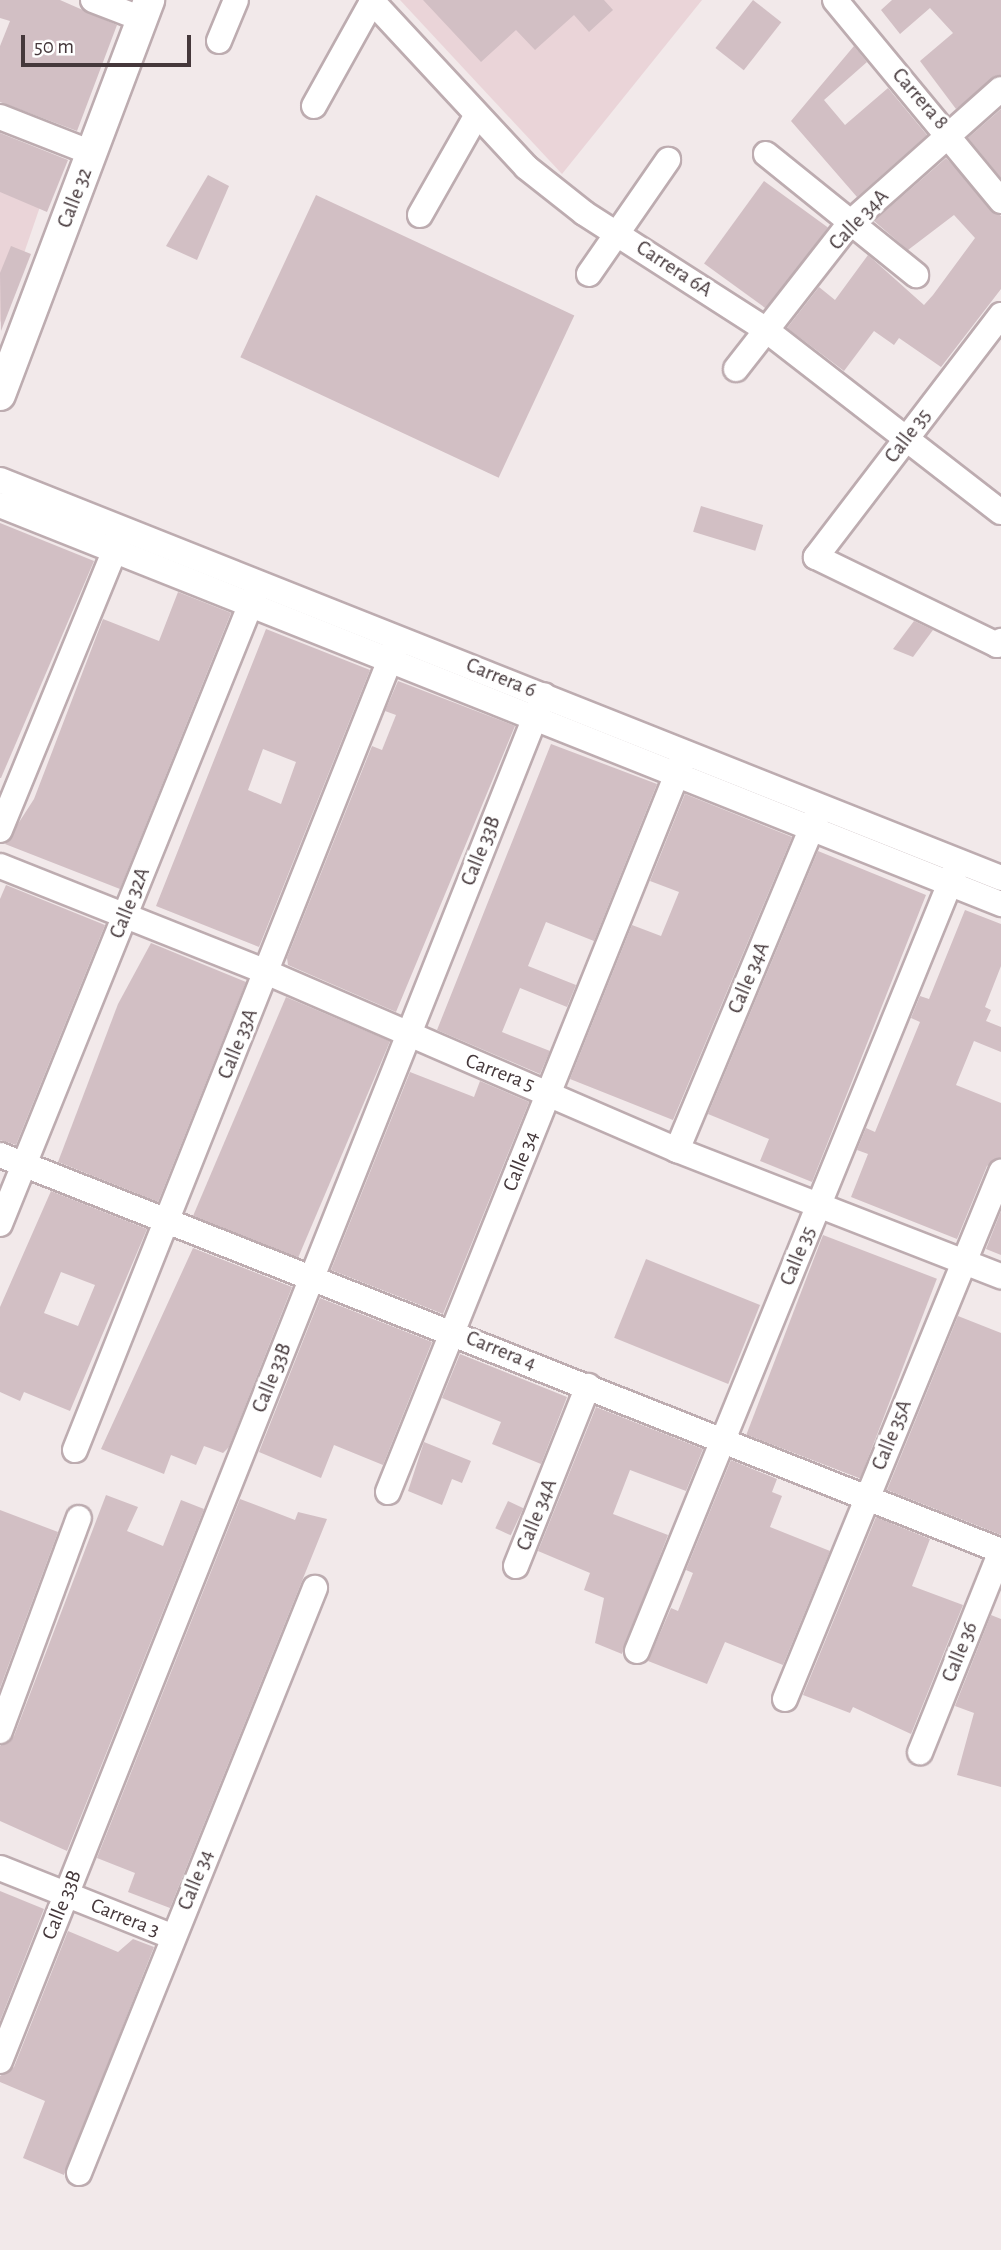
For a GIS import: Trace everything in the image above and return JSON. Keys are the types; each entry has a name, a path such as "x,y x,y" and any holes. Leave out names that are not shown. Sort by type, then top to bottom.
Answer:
{"street":[{"path":"93,0 146,9"},
{"path":"219,41 236,0"},
{"path":"314,106 371,1"},
{"name":"Carrera 6A","path":"371,1 475,118 526,167 619,233 766,330 1001,512"},
{"name":"Carrera 8","path":"841,2 950,133 1001,201"},
{"name":"Calle 32","path":"0,395 146,9"},
{"name":"Calle 34A","path":"736,369 850,222 1001,89"},
{"path":"0,117 92,153"},
{"path":"420,215 475,118"},
{"path":"766,154 916,275"},
{"path":"589,274 668,160"},
{"name":"Calle 35","path":"999,643 816,557 1001,315"},
{"name":"Carrera 6","path":"0,480 821,806 954,872 1001,904"},
{"name":"Carrera 6","path":"0,505 811,828 954,872 1001,878"},
{"path":"0,830 124,527"},
{"name":"Calle 32A","path":"0,1224 260,581"},
{"name":"Calle 33A","path":"75,1450 400,637"},
{"name":"Calle 33B","path":"0,2062 544,695"},
{"name":"Calle 34","path":"388,1492 686,752"},
{"name":"Calle 34A","path":"677,1150 821,806"},
{"name":"Carrera 5","path":"0,866 266,972 407,1037 549,1091 677,1150 1001,1276"},
{"name":"Calle 35","path":"637,1651 954,872"},
{"name":"Carrera 4","path":"0,1155 166,1223 452,1332 1001,1552"},
{"name":"Calle 35A","path":"785,1699 961,1262 1001,1172"},
{"name":"Calle 34A","path":"516,1566 588,1386"},
{"path":"0,1731 79,1518"},
{"name":"Calle 36","path":"920,1752 1001,1552"},
{"name":"Calle 34","path":"79,2173 315,1588"},
{"name":"Carrera 3","path":"0,1868 173,1937"}],"shaded area":[{"path":"400,0 702,0 562,174"},
{"path":"0,182 43,198 0,323"}],"building":[{"path":"0,0 60,0 117,25 77,131 0,102 0,46 10,21 0,18"},
{"path":"423,0 604,0 613,10 589,32 574,15 535,50 516,30 481,62"},
{"path":"753,0 781,22 744,70 715,48"},
{"path":"892,0 1001,0 1001,75 956,109 920,61 953,33 930,8 900,34 881,10"},
{"path":"854,46 867,62 824,100 845,125 888,88 927,135 857,197 791,121"},
{"path":"1001,109 1001,178 968,138"},
{"path":"0,133 68,160 47,212 0,192"},
{"path":"946,158 1001,216 1001,289 941,367 899,338 894,345 874,331 844,371 787,328 819,287 835,300 868,255 924,305 975,238 954,215 908,250 874,221"},
{"path":"208,175 229,186 197,260 166,246"},
{"path":"764,181 828,227 768,310 704,264"},
{"path":"316,195 574,315 499,478 240,357"},
{"path":"11,246 31,254 1,331 0,273"},
{"path":"701,506 763,525 755,551 693,532"},
{"path":"0,523 94,561 1,778 0,778"},
{"path":"178,592 231,613 120,889 5,844 34,799 103,619 159,641"},
{"path":"914,621 933,630 913,657 893,649"},
{"path":"266,629 370,670 259,947 156,906","holes":["263,749 296,762 281,804 248,790"]},
{"path":"398,681 515,726 396,1012 288,965 287,958 372,746 382,750 396,715 385,711"},
{"path":"551,744 657,784 594,941 546,922 528,966 576,985 567,1007 520,988 502,1032 550,1051 540,1074 437,1030"},
{"path":"685,794 792,837 673,1120 570,1079 632,925 661,936 679,892 650,881"},
{"path":"818,851 926,895 812,1182 760,1161 769,1139 708,1114"},
{"path":"6,885 105,925 16,1145 0,1140 0,899"},
{"path":"965,910 1001,924 1001,966 985,1007 991,1010 986,1021 1001,1027 1001,1052 974,1041 956,1085 1001,1103 1001,1157 987,1166 957,1239 851,1197 868,1154 857,1150 866,1128 875,1132 920,1022 911,1018 920,996 929,999"},
{"path":"151,943 246,982 158,1202 58,1162 118,1004"},
{"path":"286,997 390,1041 297,1260 193,1216"},
{"path":"410,1072 474,1097 480,1081 529,1102 443,1314 331,1270"},
{"path":"51,1191 147,1229 70,1411 24,1392 20,1401 0,1392 0,1307","holes":["61,1272 95,1285 78,1326 44,1313"]},
{"path":"1001,1211 1001,1255 986,1249"},
{"path":"823,1235 937,1279 860,1479 746,1435"},
{"path":"193,1248 292,1287 229,1447 223,1453 204,1446 196,1465 171,1455 164,1474 101,1449"},
{"path":"646,1259 760,1305 728,1384 614,1338"},
{"path":"320,1298 432,1342 383,1465 334,1445 321,1478 259,1452"},
{"path":"958,1316 1001,1333 1001,1535 887,1490"},
{"path":"460,1354 567,1397 541,1464 492,1444 501,1422 442,1398"},
{"path":"596,1407 703,1449 686,1491 630,1470 613,1514 668,1535 622,1654 595,1643 604,1598 584,1590 590,1573 538,1551"},
{"path":"424,1442 471,1461 462,1483 452,1479 442,1505 408,1491"},
{"path":"731,1460 777,1479 772,1492 782,1496 770,1527 830,1551 783,1665 725,1642 707,1684 648,1661 671,1608 678,1611 693,1573 686,1570"},
{"path":"106,1495 138,1507 127,1531 163,1546 181,1500 204,1509 67,1851 0,1821 0,1746 14,1736"},
{"path":"240,1499 295,1520 298,1512 327,1519 170,1908 128,1892 135,1873 97,1858"},
{"path":"508,1501 523,1508 511,1535 495,1528"},
{"path":"0,1510 58,1532 0,1688"},
{"path":"876,1517 930,1539 912,1586 963,1605 911,1734 853,1707 850,1713 803,1695"},
{"path":"991,1615 1001,1619 1001,1787 957,1775 974,1713 955,1706"},
{"path":"0,1891 44,1909 0,2021"},
{"path":"68,1931 118,1952 133,1939 154,1947 64,2175 23,2158 45,2101 0,2082 0,2076 14,2067"}]}
